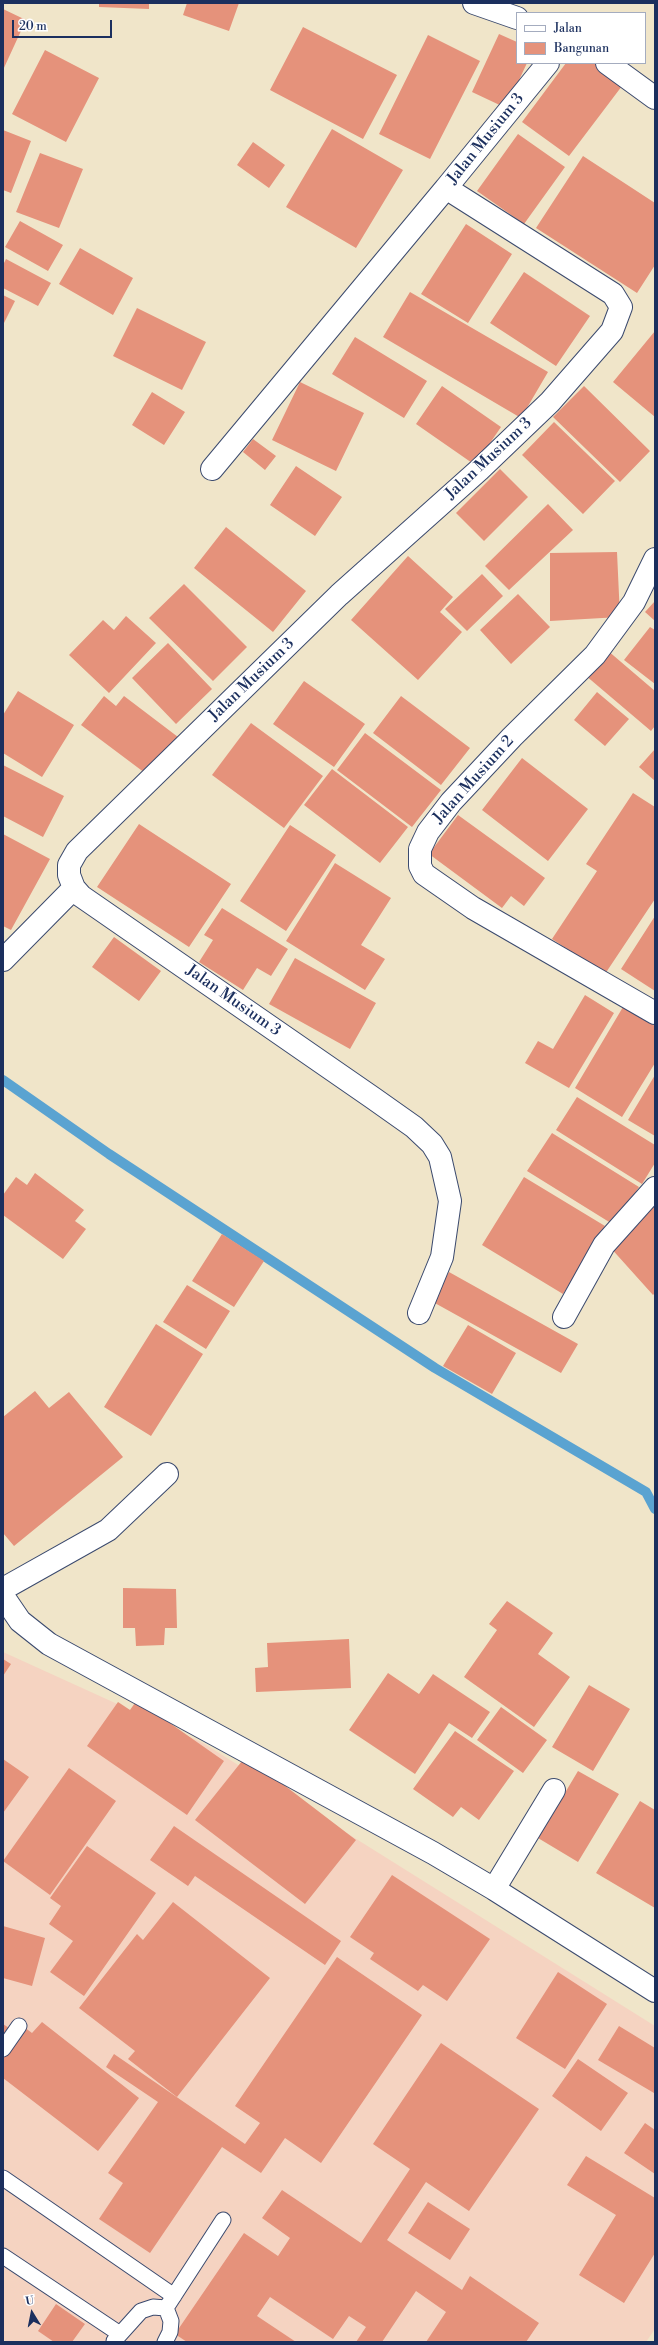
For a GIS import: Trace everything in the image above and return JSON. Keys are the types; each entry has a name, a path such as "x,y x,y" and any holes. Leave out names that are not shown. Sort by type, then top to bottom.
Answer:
{"street":[{"path":"474,3 516,18"},
{"name":"Jalan Musium 3","path":"419,1313 442,1257 450,1201 440,1158 432,1144 414,1127 373,1098 81,896 74,888 69,875 69,865 77,852 339,596 479,470 544,407 612,331 621,307 613,294 446,188 547,64"},
{"path":"608,64 655,98"},
{"path":"212,470 446,188"},
{"name":"Jalan Musium 2","path":"655,560 634,602 595,655 512,737 451,802 428,832 420,849 420,866 424,874 473,908 655,1013"},
{"path":"3,960 74,888"},
{"path":"564,1317 604,1245 655,1188"},
{"path":"3,1589 108,1530 168,1474"},
{"path":"3,1596 20,1621 49,1644 426,1849 494,1889 655,1991"},
{"path":"494,1889 554,1790"}],"lane":[{"path":"3,2049 19,2026"},
{"path":"3,2178 170,2302"},
{"path":"165,2342 170,2332 170,2302 223,2220"},
{"path":"3,2256 117,2338 141,2311 170,2302"}],"shaded area":[{"path":"3,1652 203,1743 655,2026 655,2329 646,2342 8,2342 3,2339"}],"building":[{"path":"99,3 149,3 149,9 99,7"},
{"path":"187,3 239,3 229,31 183,15"},
{"path":"3,9 26,20 3,70"},
{"path":"303,27 397,75 363,139 270,90"},
{"path":"499,34 516,42 516,64 527,64 506,108 472,92"},
{"path":"428,35 480,61 430,159 379,134"},
{"path":"45,50 99,78 66,142 12,114"},
{"path":"565,64 601,64 625,82 569,156 522,122"},
{"path":"332,129 403,170 356,248 286,207"},
{"path":"3,130 31,141 11,193 3,190"},
{"path":"518,134 565,167 524,224 477,191"},
{"path":"253,142 285,165 269,188 237,165"},
{"path":"40,153 83,169 59,228 16,212"},
{"path":"583,156 655,203 655,265 637,293 536,228"},
{"path":"20,221 63,245 48,271 5,247"},
{"path":"466,224 512,254 468,323 421,294"},
{"path":"80,248 133,278 113,315 59,284"},
{"path":"6,259 51,283 38,306 3,288 3,265"},
{"path":"524,272 590,316 556,366 490,323"},
{"path":"410,292 548,372 521,418 383,337"},
{"path":"3,295 15,301 3,325"},
{"path":"137,308 206,342 182,390 113,356"},
{"path":"655,331 655,417 613,382"},
{"path":"355,337 427,381 404,418 332,374"},
{"path":"300,382 364,413 336,471 272,440"},
{"path":"442,386 501,427 475,465 416,424"},
{"path":"584,386 650,451 620,482 553,417"},
{"path":"152,392 185,412 164,445 132,425"},
{"path":"554,422 615,481 583,514 522,455"},
{"path":"253,439 276,456 265,470 243,452"},
{"path":"296,466 342,497 315,536 270,505"},
{"path":"500,469 528,497 484,541 456,513"},
{"path":"548,504 573,530 509,590 485,566"},
{"path":"226,527 306,591 273,632 194,568"},
{"path":"617,552 620,617 550,621 550,553"},
{"path":"408,556 453,597 440,612 462,632 418,680 351,620"},
{"path":"482,574 503,596 467,631 445,609"},
{"path":"184,584 247,647 213,681 149,618"},
{"path":"518,594 550,627 511,664 480,630"},
{"path":"655,601 655,621 645,612"},
{"path":"126,616 156,643 109,693 69,655 103,620 114,630"},
{"path":"650,627 655,630 655,684 624,660"},
{"path":"168,643 212,689 176,724 132,678"},
{"path":"607,650 655,691 655,726 651,731 585,675"},
{"path":"304,681 365,724 334,767 273,724"},
{"path":"18,691 74,725 42,777 3,753 3,715"},
{"path":"597,692 629,719 605,746 574,720"},
{"path":"104,696 116,706 124,696 178,737 149,776 81,725"},
{"path":"401,696 470,748 441,785 373,733"},
{"path":"251,723 323,776 284,828 212,775"},
{"path":"365,733 441,790 412,827 337,770"},
{"path":"655,749 655,781 639,767"},
{"path":"522,758 588,809 548,861 482,810"},
{"path":"3,765 64,796 43,837 3,816"},
{"path":"332,769 408,827 380,863 304,805"},
{"path":"633,793 655,807 655,899 605,974 552,939 597,871 586,864"},
{"path":"458,815 545,878 524,906 511,896 502,908 429,854"},
{"path":"139,824 231,884 189,947 97,887"},
{"path":"290,825 336,855 286,931 240,901"},
{"path":"3,834 50,859 11,930 3,926"},
{"path":"335,863 391,898 361,945 385,959 365,990 286,941"},
{"path":"222,908 288,949 271,976 257,968 243,990 199,962 213,940 204,935"},
{"path":"655,916 655,991 621,969"},
{"path":"114,937 161,971 139,1001 92,967"},
{"path":"295,958 376,1003 350,1049 269,1004"},
{"path":"585,995 614,1013 569,1088 525,1063 538,1041 553,1049"},
{"path":"623,1007 655,1026 655,1063 622,1117 575,1088"},
{"path":"655,1075 655,1136 628,1120"},
{"path":"577,1097 655,1145 655,1163 642,1184 556,1130"},
{"path":"552,1133 639,1187 614,1225 527,1171"},
{"path":"35,1173 84,1210 75,1221 86,1229 63,1259 3,1215 3,1195 16,1177 27,1185"},
{"path":"524,1177 605,1226 563,1294 482,1245"},
{"path":"655,1204 655,1293 653,1295 609,1246"},
{"path":"222,1234 264,1261 234,1307 192,1281"},
{"path":"449,1272 578,1344 561,1373 433,1302"},
{"path":"187,1285 230,1311 206,1349 163,1322"},
{"path":"156,1324 203,1354 151,1436 104,1407"},
{"path":"468,1325 516,1353 492,1394 443,1366"},
{"path":"35,1391 49,1408 69,1392 123,1457 14,1546 3,1533 3,1417"},
{"path":"123,1588 176,1589 177,1628 165,1628 164,1645 136,1646 135,1628 123,1628"},
{"path":"507,1601 553,1633 538,1654 570,1677 534,1727 464,1677 497,1630 489,1624"},
{"path":"349,1639 351,1688 256,1692 255,1668 268,1667 267,1643"},
{"path":"3,1659 11,1664 3,1676"},
{"path":"388,1673 419,1694 433,1674 490,1712 472,1738 449,1723 415,1774 349,1730"},
{"path":"589,1685 630,1709 593,1771 552,1747"},
{"path":"137,1700 224,1761 187,1815 87,1746 118,1702 130,1710"},
{"path":"501,1707 547,1740 523,1773 477,1740"},
{"path":"455,1731 514,1771 479,1820 461,1807 453,1817 413,1789"},
{"path":"246,1756 356,1840 305,1904 195,1820"},
{"path":"3,1759 29,1777 3,1813"},
{"path":"69,1768 116,1801 50,1895 3,1861"},
{"path":"578,1771 619,1794 578,1862 538,1838"},
{"path":"640,1801 655,1810 655,1908 596,1873"},
{"path":"174,1826 341,1941 325,1965 195,1876 188,1886 150,1860"},
{"path":"87,1846 156,1893 84,1996 50,1972 73,1941 49,1924 61,1906 50,1898"},
{"path":"392,1875 490,1939 447,2001 423,1985 418,1991 370,1959 374,1953 350,1937"},
{"path":"173,1902 270,1978 177,2097 128,2059 135,2051 79,2008 137,1934 143,1940"},
{"path":"3,1926 45,1938 32,1986 3,1978"},
{"path":"337,1957 422,2015 321,2163 285,2138 261,2173 222,2147 150,2253 99,2219 123,2183 108,2173 158,2102 106,2067 114,2054 245,2144 260,2123 235,2106"},
{"path":"558,1972 607,2004 565,2069 516,2038"},
{"path":"42,2022 139,2098 98,2151 3,2078 3,2054 24,2027 32,2033"},
{"path":"3,2024 15,2032 3,2048"},
{"path":"619,2026 655,2048 654,2093 598,2060"},
{"path":"441,2043 539,2109 469,2211 426,2182 387,2240 462,2290 470,2276 539,2323 526,2342 426,2342 446,2312 416,2291 382,2342 356,2342 366,2327 349,2316 333,2339 270,2297 257,2316 296,2342 187,2342 175,2334 244,2233 278,2256 290,2238 262,2218 282,2190 361,2243 410,2169 373,2144"},
{"path":"578,2059 628,2093 601,2131 552,2096"},
{"path":"645,2123 655,2130 655,2174 624,2153"},
{"path":"586,2156 655,2198 655,2253 624,2303 579,2275 616,2215 567,2185"},
{"path":"428,2202 470,2229 450,2260 408,2233"},
{"path":"56,2304 85,2324 72,2342 54,2342 38,2331"}],"waterway":[{"path":"3,1080 109,1154 435,1368 646,1492 655,1509"}]}
